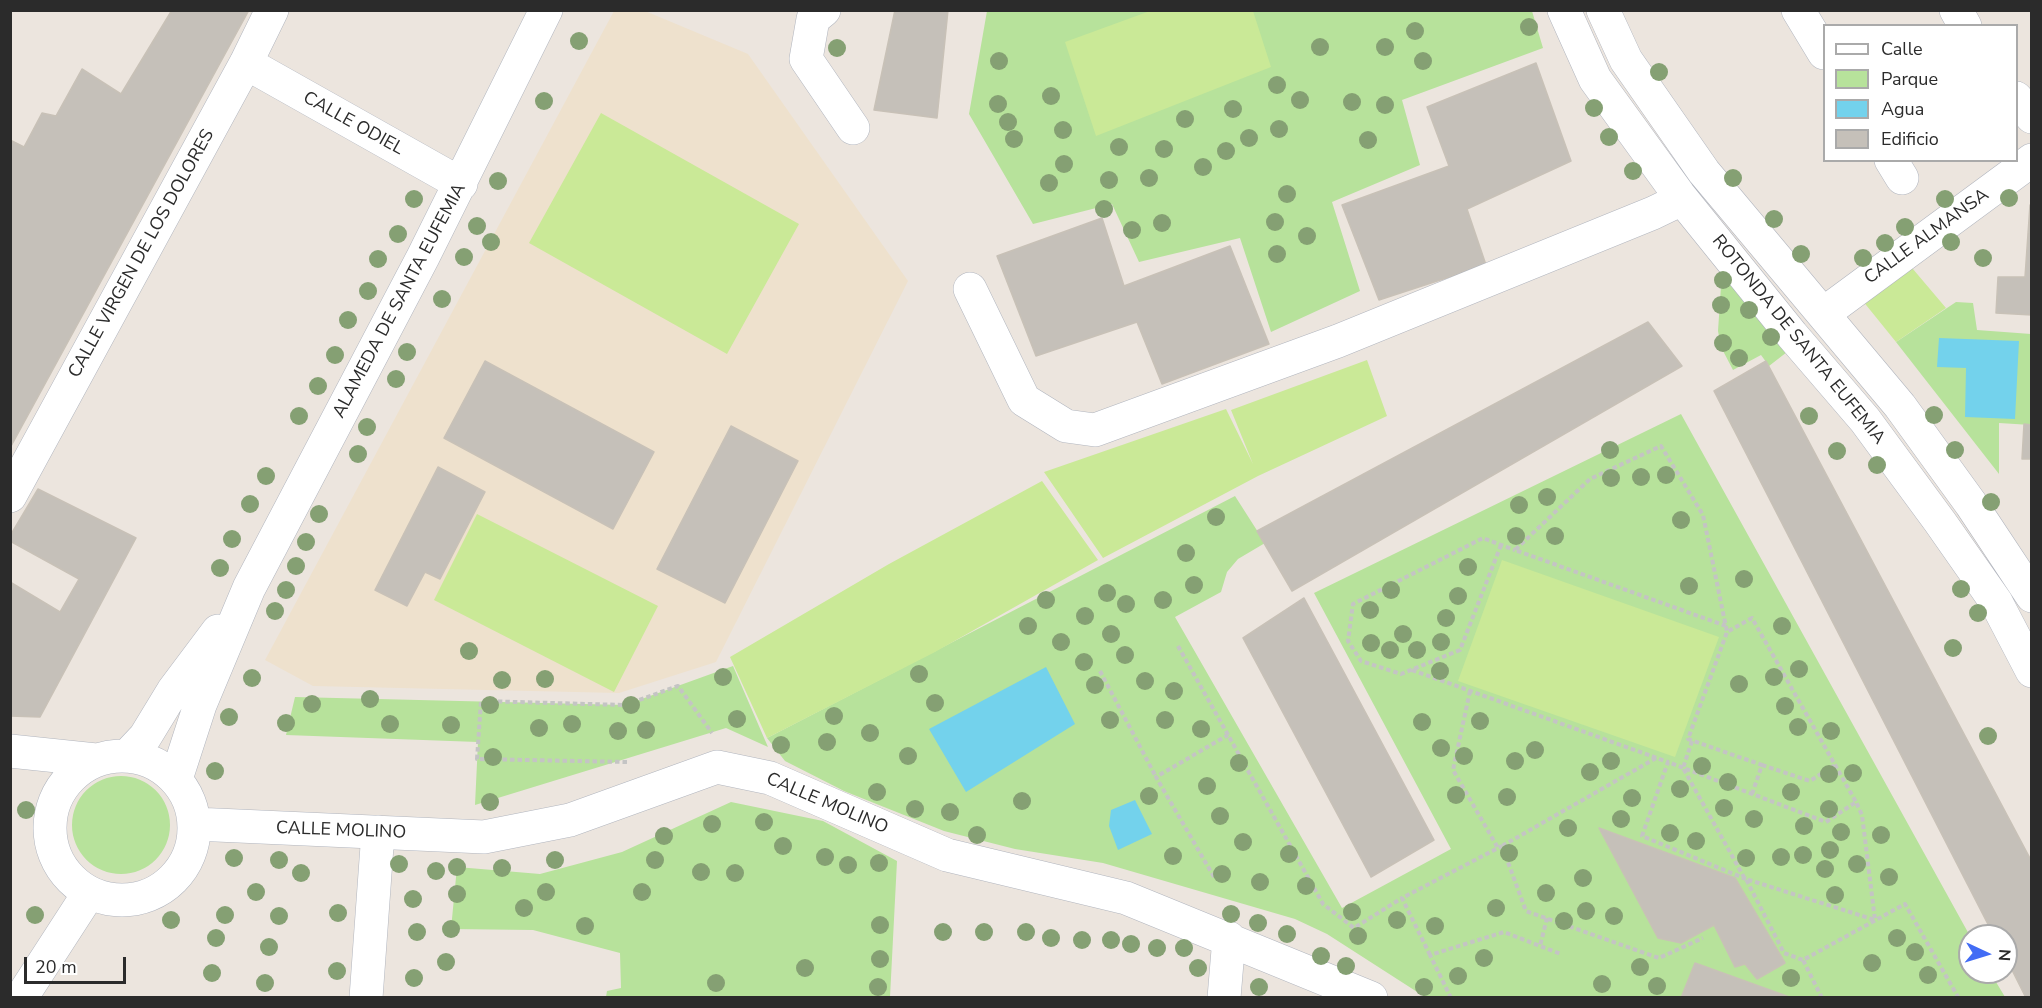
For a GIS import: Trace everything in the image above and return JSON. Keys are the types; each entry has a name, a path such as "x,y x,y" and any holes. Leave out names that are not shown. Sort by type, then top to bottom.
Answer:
{"street":[{"name":"CALLE VIRGEN DE LOS DOLORES","path":"10,496 246,63 272,10"},
{"name":"ALAMEDA DE SANTA EUFEMIA","path":"176,779 200,705 249,588 461,184 546,10"},
{"path":"824,10 813,19 806,59 853,128"},
{"name":"ROTONDA DE SANTA EUFEMIA","path":"1564,10 1595,79 1682,199 1893,457 1996,602 2031,670"},
{"name":"ROTONDA DE SANTA EUFEMIA","path":"1603,10 1626,60 1704,172 1900,406 1971,504 2031,596"},
{"path":"1798,10 1823,51"},
{"path":"1956,10 1964,24"},
{"name":"CALLE ODIEL","path":"246,63 461,184"},
{"path":"2018,101 2031,117"},
{"name":"CALLE ALMANSA","path":"1823,314 2031,160"},
{"path":"970,289 1024,400 1066,426 1095,430 1338,341 1682,199"},
{"name":"ALAMEDA DE SANTA EUFEMIA","path":"128,755 145,737 173,691 249,588"},
{"path":"10,751 96,760 128,755 146,759 162,767 176,779 189,800 194,824 189,854 173,880 148,896 117,900 88,892 70,879 57,859 50,836 52,813 60,790 75,772 96,760"},
{"name":"CALLE MOLINO","path":"194,824 484,837 570,820 717,767 770,778 947,855 1126,898 1229,938 1371,998"},
{"path":"366,998 378,832"},
{"path":"21,998 88,892"},
{"path":"1224,998 1229,938"}],"path":[{"path":"1515,550 1590,479 1661,446 1703,515 1727,632 1688,739 1810,781 1835,765"},
{"path":"1501,545 1460,650 1401,674 1361,661 1348,641 1353,604 1483,538 1726,626"},
{"path":"1727,632 1752,618 1856,802 1862,815 1875,920"},
{"path":"1178,646 1323,904 1354,928 1402,898 1500,847 1656,758"},
{"path":"1410,670 1668,762 1826,822 1856,802"},
{"path":"1100,671 1156,777 1214,877"},
{"path":"680,780 623,761 477,759 481,701 625,705 678,686 712,733"},
{"path":"1470,691 1454,770 1500,847 1526,911 1659,958 1703,938"},
{"path":"1156,777 1228,735"},
{"path":"1692,741 1683,768 1746,879 1784,953 1803,960 1822,998"},
{"path":"1668,762 1642,836 1746,879 1875,920"},
{"path":"1752,794 1762,765"},
{"path":"1402,898 1451,998"},
{"path":"1803,960 1905,904 1958,997"},
{"path":"1540,946 1547,918"},
{"path":"1430,955 1504,932 1561,954"}],"shaded area":[{"path":"614,11 645,11 748,54 908,281 716,662 619,693 313,686 265,660"}],"green space":[{"path":"987,11 1532,11 1543,48 1402,100 1420,165 1332,202 1360,291 1271,332 1240,238 1139,262 1112,204 1033,224 969,114"},
{"path":"1150,11 1253,11 1271,67 1096,136 1065,42"},
{"path":"601,113 799,224 727,354 529,243"},
{"path":"1907,262 1946,308 1896,342 1858,295"},
{"path":"1727,271 1787,352 1769,366 1761,355 1733,370 1721,347 1718,331 1721,286"},
{"path":"1956,302 1973,303 1977,330 2031,334 2031,425 1999,423 1999,474 1896,342"},
{"path":"1367,360 1387,416 1258,476 1103,558 1044,472 1226,409 1253,464 1231,410"},
{"path":"1681,414 1963,924 1958,924 1958,984 1997,984 2005,997 1425,997 1327,934 1295,919 1103,863 1015,849 944,831 844,791 785,761 767,738 1235,496 1265,543 1238,559 1227,572 1221,592 1175,617 1342,908 1451,849 1314,593"},
{"path":"1042,481 1098,560 935,652 767,738 730,657 889,564"},
{"path":"477,514 658,606 614,692 434,600"},
{"path":"1502,560 1719,637 1675,757 1458,681"},
{"path":"733,666 768,747 726,728 475,805 478,742 286,735 295,697 625,705"},
{"path":"121,776 140,780 155,791 166,806 170,825 166,844 155,859 140,870 121,874 102,870 87,859 76,844 72,825 76,806 87,791 102,780"},
{"path":"731,802 823,821 897,861 890,997 606,997 607,991 621,988 620,953 533,930 451,929 457,867 540,874 622,852"}],"water":[{"path":"1939,338 2019,341 2015,419 1965,417 1966,368 1937,367"},
{"path":"1046,667 1075,724 966,792 929,729"},
{"path":"1135,800 1152,834 1118,850 1109,826 1111,810"}],"building":[{"path":"172,10 249,10 10,448 10,140 24,147 42,113 56,116 82,69 121,94"},
{"path":"895,10 948,10 937,118 874,110"},
{"path":"1536,63 1571,161 1467,209 1486,265 1379,300 1342,205 1449,166 1427,107"},
{"path":"2030,205 2032,315 1996,313 1998,277 2025,277"},
{"path":"1102,218 1124,286 1230,246 1269,344 1162,384 1137,322 1036,356 997,256"},
{"path":"1648,322 1682,366 1292,591 1257,531"},
{"path":"485,361 654,452 613,529 444,438"},
{"path":"1766,361 2032,862 2032,998 2026,998 2018,982 2018,924 1988,924 1714,391"},
{"path":"2024,424 2032,425 2032,459 2022,459"},
{"path":"731,426 798,461 725,603 657,569"},
{"path":"438,467 485,492 440,579 425,572 407,606 375,590"},
{"path":"38,489 136,538 40,717 10,716 10,582 60,612 79,579 10,541 10,536"},
{"path":"1304,598 1434,840 1371,877 1243,638"},
{"path":"1599,828 1735,878 1785,963 1757,979 1745,964 1735,967 1714,925 1681,943 1658,938"},
{"path":"1695,963 1792,998 1681,998"}]}
